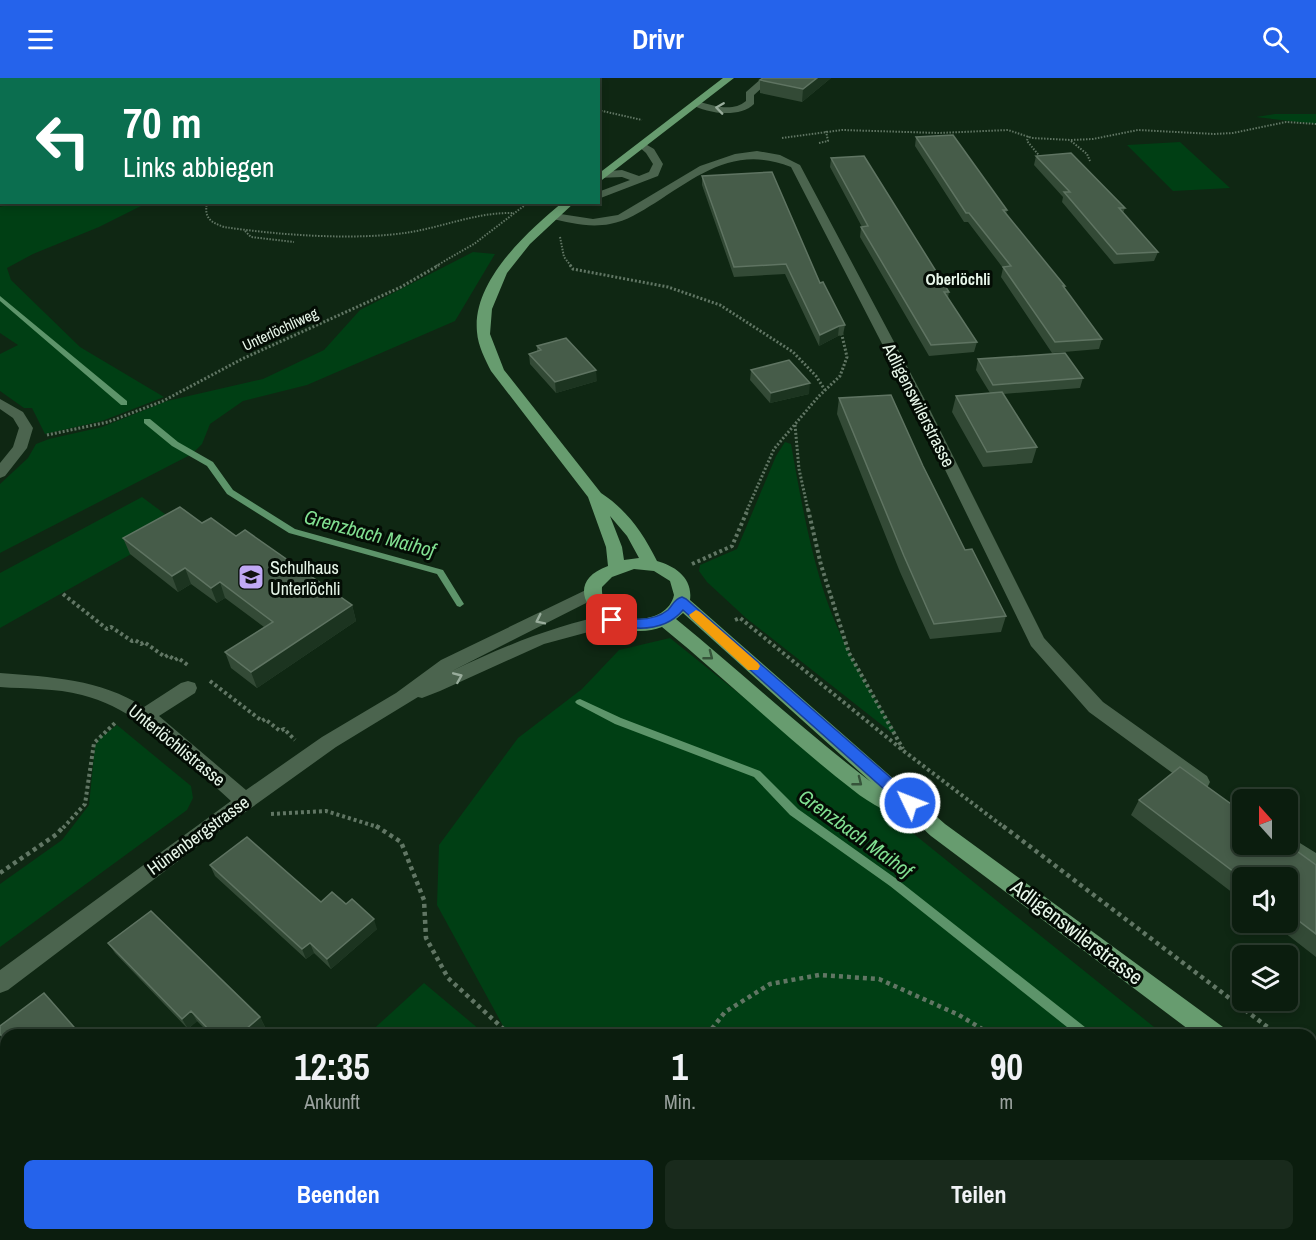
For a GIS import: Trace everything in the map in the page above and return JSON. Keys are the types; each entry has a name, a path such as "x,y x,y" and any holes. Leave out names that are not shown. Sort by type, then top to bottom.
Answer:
{"main road":[{"path":"600,177 729,78"},
{"path":"568,204 507,264 490,293 483,329 486,347 498,371 595,496 614,547 616,567"},
{"path":"595,496 613,507 624,519 650,564"},
{"path":"633,563 650,564 666,569 677,578 683,589 682,602 678,608 663,619 646,624 628,624 612,620 597,608 592,593 595,583 603,574 616,567 633,563"},
{"name":"Adligenswilerstrasse","path":"682,602 938,830 1207,1029"},
{"name":"Adligenswilerstrasse","path":"663,619 735,676 801,737 863,787 938,830"}],"street":[{"path":"696,104 732,110 746,107 751,102 749,94 768,78"},
{"path":"600,195 648,178 658,170 654,158 642,145"},
{"name":"Adligenswilerstrasse","path":"554,216 587,222 619,219 696,170 711,163 743,155 770,155 795,165 919,402 1037,642 1096,707 1213,791"},
{"path":"600,177 616,173 629,174 636,179 634,183"},
{"path":"0,473 14,458 24,438 26,428 23,421 4,410"},
{"name":"Hünenbergstrasse","path":"0,983 244,800 329,742 403,698 447,665 592,593"},
{"name":"Hünenbergstrasse","path":"403,698 458,677 538,640 577,626 612,620"},
{"name":"Unterlöchlistrasse","path":"0,680 82,688 128,704 244,800"},
{"path":"145,716 188,688"},
{"path":"1298,852 1316,865"}],"path":[{"path":"600,110 643,120"},
{"path":"781,139 826,131 1008,130 1028,136 1071,140 1094,139 1138,130 1214,134 1233,133 1286,122 1316,124"},
{"path":"819,143 828,141 826,131"},
{"path":"923,132 927,141"},
{"path":"1028,136 1027,141 1042,160"},
{"path":"1071,140 1087,154 1090,161"},
{"path":"207,204 206,215 214,224 245,231 396,235 425,231 477,216 515,213"},
{"name":"Unterlöchliweg","path":"24,438 91,426 163,401 242,359 401,287 474,244 526,204"},
{"path":"245,231 251,237 294,242"},
{"path":"558,231 564,257 573,269 668,287 720,305 793,352 816,376 825,390"},
{"path":"687,566 732,546 774,449 840,376 847,357 843,335 839,327"},
{"path":"795,424 800,470 820,565 849,653 905,752"},
{"path":"63,594 108,629 111,627 132,641 136,640 141,644 144,642 165,657 168,655 175,660 178,658 190,666"},
{"path":"740,618 905,752 1270,1029"},
{"path":"205,677 262,721 265,719 280,731 284,729 290,734"},
{"path":"0,873 57,834 81,810 88,791 94,743 99,735 120,719"},
{"path":"266,814 326,811 382,828 401,842 424,900 426,938 448,978 503,1029"},
{"path":"712,1029 725,1012 770,984 819,975 879,979 959,1015 982,1029"}],"green space":[{"path":"1275,114 1316,114 1316,124 1256,117"},
{"path":"1180,142 1230,188 1173,191 1127,145"},
{"path":"10,204 145,204 7,268 11,280 80,347 164,397 102,421 45,434 32,408 24,408 0,391 0,354 18,345 0,333 0,207"},
{"path":"473,252 495,254 455,321 307,385 243,401 210,424 202,444 192,454 0,553 0,484 28,458 36,444 102,427 167,401 263,379 324,350 360,310"},
{"path":"785,442 791,444 807,529 826,599 852,658 895,731 892,733 746,618 707,582 699,571 700,565 737,549 776,456"},
{"path":"142,497 181,526 0,628 0,573"},
{"path":"670,638 1157,1029 505,1029 437,905 439,845 518,738 582,689 619,650"},
{"path":"117,725 191,786 193,798 187,810 0,947 0,884 62,840 89,805 95,746 100,738"},
{"path":"424,983 479,1029 374,1029"}],"building":[{"path":"763,78 817,78 803,89 760,80"},
{"path":"953,135 1007,210 1003,210 1065,286 1063,286 1102,339 1055,342 1003,267 1011,266 969,213 966,213 916,137"},
{"path":"1071,153 1125,208 1119,208 1158,252 1117,254 1064,192 1070,192 1036,156"},
{"path":"864,156 949,292 944,292 977,342 931,345 861,227 868,226 831,158"},
{"path":"772,172 820,283 823,282 845,325 820,335 786,264 734,267 702,176"},
{"path":"566,338 596,370 555,382 529,354 541,350 537,346"},
{"path":"1065,353 1083,378 993,385 978,359"},
{"path":"789,360 810,383 771,393 751,370"},
{"path":"1002,392 1037,447 987,452 956,396"},
{"path":"891,395 965,550 972,549 1006,616 934,624 839,398"},
{"path":"180,507 202,523 211,518 236,536 245,530 352,605 251,672 225,652 273,622 220,582 211,588 185,568 172,576 123,538"},
{"path":"1180,767 1232,805 1232,855 1298,855 1298,852 1316,865 1316,934 1298,920 1298,867 1232,867 1232,870 1139,800"},
{"path":"247,837 321,902 332,892 346,904 352,899 374,919 327,959 310,943 302,949 210,865"},
{"path":"151,911 260,1017 246,1029 208,1029 191,1011 182,1019 108,943"},
{"path":"44,993 76,1029 0,1029 0,1026"}],"waterway":[{"name":"Grenzbach Maihof","path":"0,298 124,403"},
{"name":"Grenzbach Maihof","path":"147,421 175,444 210,464 230,492 292,531 440,572 460,604"},
{"name":"Grenzbach Maihof","path":"580,702 618,721 757,774 794,812 894,883 1078,1029"}],"slow traffic":[{"path":"696,615 753,666"}],"place":[{"name":"Schulhaus Unterlöchli","path":"251,577"}],"district":[{"name":"Oberlöchli","path":"958,279"}],"route":[{"path":"612,620 628,624 646,624 672,614 682,602 910,803"}]}
